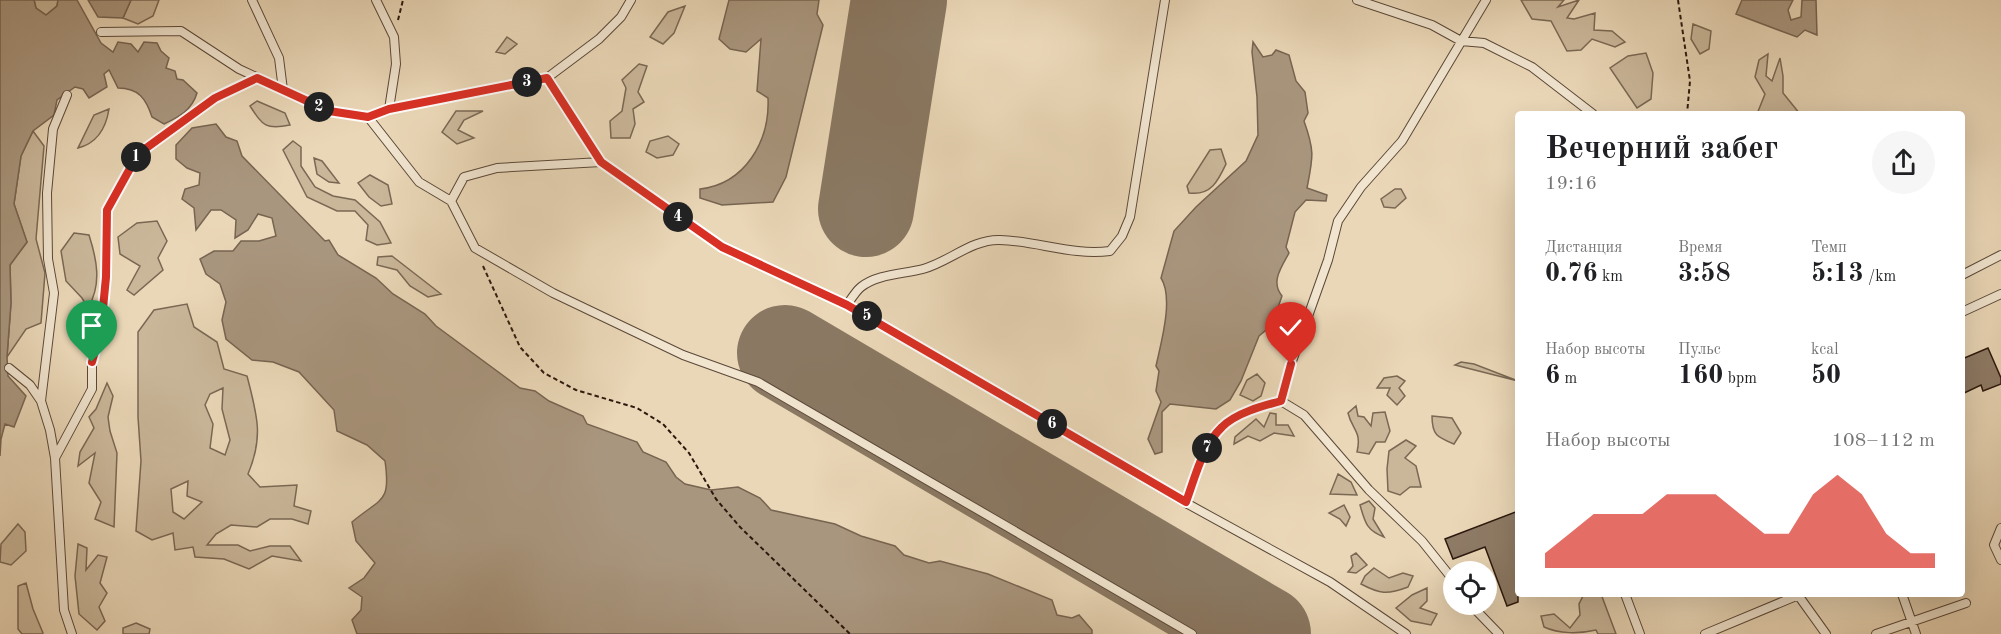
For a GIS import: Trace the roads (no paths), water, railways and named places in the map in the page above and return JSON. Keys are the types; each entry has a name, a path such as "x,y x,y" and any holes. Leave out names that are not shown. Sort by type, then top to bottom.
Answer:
{"lane":[{"path":"252,0 279,58 283,90"},
{"path":"376,0 394,38 396,64 389,109"},
{"path":"101,32 181,30 239,69 257,78 329,111 368,117 389,109 547,78 599,39 621,17 631,0"},
{"path":"847,305 862,286 889,275 923,269 947,260 973,245 997,240 1031,242 1092,254 1110,251 1122,236 1130,217 1165,0"},
{"path":"1357,0 1432,25 1461,41 1484,43 1532,67 1589,111"},
{"path":"1281,401 1291,364 1328,260 1338,221 1361,187 1402,141 1486,0"},
{"path":"56,458 92,389 92,362 101,329 105,288 107,210 138,154 215,98 257,78"},
{"path":"547,78 601,162 722,247 847,305 1186,502 1330,582 1406,634"},
{"path":"41,401 54,293 48,259 47,193 53,129 67,95"},
{"path":"368,117 419,182 451,201 475,248 553,293 683,356 758,382 1192,634"},
{"path":"451,201 464,177 497,168 601,162"},
{"path":"1965,273 2001,255"},
{"path":"1965,311 2001,294"},
{"path":"9,368 30,385 41,401 50,430 56,458 64,610 72,634"},
{"path":"1186,502 1205,452 1222,426 1253,408 1281,401 1304,415 1369,490 1422,541 1443,567"},
{"path":"2001,528 1995,545 2001,560"},
{"path":"1626,597 1640,634"},
{"path":"1705,634 1794,597"},
{"path":"1800,597 1826,634"},
{"path":"1903,597 1916,634"},
{"path":"1876,634 1966,603"},
{"path":"1481,615 1499,634"}]}
